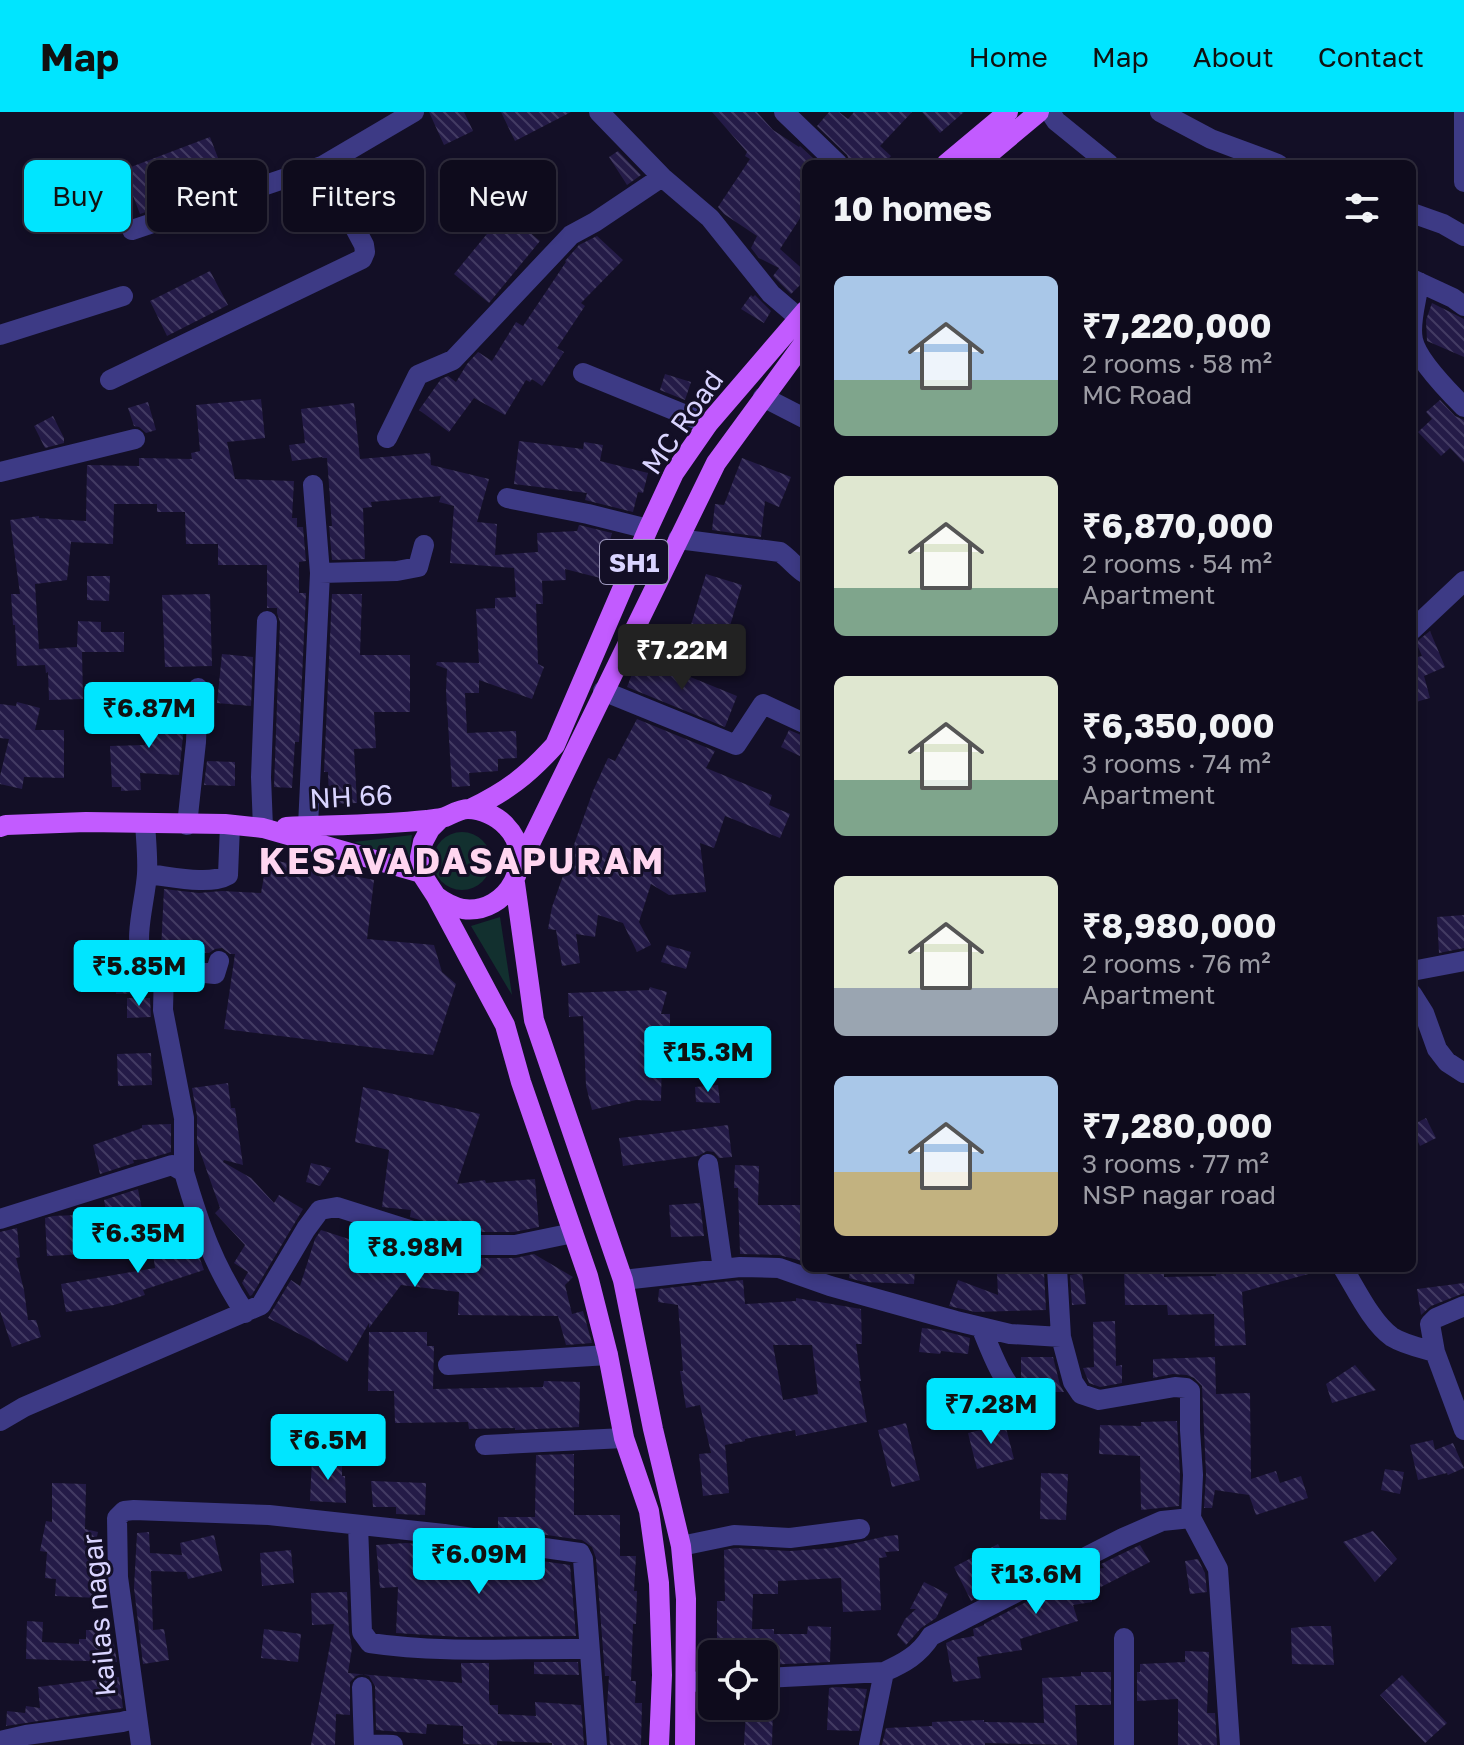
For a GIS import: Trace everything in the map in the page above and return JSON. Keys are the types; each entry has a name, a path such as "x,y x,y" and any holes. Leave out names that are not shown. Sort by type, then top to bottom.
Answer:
{"main road":[{"path":"982,160 1039,112"},
{"path":"951,160 1005,113"},
{"name":"MC Road","path":"470,809 498,796 532,771 555,745 674,473 708,424 802,320"},
{"name":"MC Road","path":"517,874 716,463 802,345"},
{"path":"470,809 495,816 512,832 517,842 520,853 517,874 534,1020 623,1280 653,1429 681,1546 686,1599 685,1745"},
{"name":"NH 66","path":"263,828 406,822 441,818 470,809"},
{"name":"NH 66","path":"421,873 423,842 441,818"},
{"path":"0,827 86,822 263,828 421,873 505,1025 521,1082 588,1276 624,1438 649,1511 659,1583 662,1675 659,1745"},
{"path":"436,896 463,909 478,909 493,904 505,895 517,874"},
{"path":"505,1025 534,1020"}],"street":[{"path":"332,160 414,112"},
{"path":"599,112 662,177 710,218 771,294 802,317"},
{"path":"784,112 834,160"},
{"path":"1050,112 1056,121 1104,160"},
{"path":"1160,112 1211,139 1267,160"},
{"path":"1464,112 1464,182"},
{"path":"387,438 418,375 453,360 571,235 662,177"},
{"path":"132,230 283,179"},
{"path":"1416,214 1464,236"},
{"path":"110,380 362,259 364,245 357,232"},
{"path":"1416,281 1464,306"},
{"path":"0,335 123,296"},
{"path":"1416,347 1427,365 1464,407"},
{"path":"583,373 708,424"},
{"path":"763,397 802,417"},
{"path":"0,472 135,439"},
{"path":"308,826 320,573 313,485"},
{"path":"507,498 648,529"},
{"path":"678,539 780,552 802,571"},
{"path":"320,573 397,571 418,567 424,545"},
{"path":"1416,626 1464,581"},
{"path":"263,828 261,777 267,621"},
{"path":"187,825 198,688"},
{"path":"603,691 736,745 763,704 802,722"},
{"path":"145,823 147,874 139,952 143,963 164,969 215,974 219,961"},
{"path":"147,874 201,879 221,879 228,875 230,825"},
{"path":"1416,970 1464,961"},
{"path":"164,969 163,1010 184,1118 184,1172 204,1236 225,1282 245,1313"},
{"path":"1416,1000 1437,1049 1447,1062 1461,1069"},
{"path":"708,1164 723,1269"},
{"path":"0,1219 172,1165 184,1172"},
{"path":"0,1421 24,1407 261,1305 320,1210 337,1207 457,1245 515,1245 573,1233"},
{"path":"623,1280 740,1267 779,1268 830,1286 981,1327 1010,1334 1061,1337"},
{"path":"1057,1272 1061,1337 1073,1382 1081,1394 1099,1400 1175,1387 1186,1388 1192,1395 1191,1518 1218,1569 1230,1745"},
{"path":"1345,1272 1374,1318 1390,1335 1407,1344 1435,1352"},
{"path":"1464,1306 1440,1315 1430,1324 1435,1352 1464,1430"},
{"path":"981,1327 1010,1390 1023,1402"},
{"path":"448,1365 608,1355"},
{"path":"485,1445 624,1438"},
{"name":"kailas nagar","path":"141,1745 118,1577 116,1526 121,1512 134,1510 269,1515 580,1553 583,1559 597,1745"},
{"path":"778,1677 884,1672 909,1660 931,1636 1123,1538 1162,1521 1191,1518"},
{"path":"358,1525 362,1632 370,1643 478,1651 589,1649"},
{"path":"681,1546 734,1535 790,1538 860,1529"},
{"path":"1124,1638 1124,1745"},
{"path":"869,1745 884,1672"},
{"path":"687,1682 698,1682"},
{"path":"362,1687 364,1744 393,1745"},
{"path":"0,1741 137,1718"}],"green space":[{"path":"462,832 482,841 491,861 482,881 462,890 442,881 433,861 442,841"},
{"path":"412,835 409,861 354,842"},
{"path":"500,917 512,995 471,926"}],"building":[{"path":"429,112 464,112 473,131 444,145"},
{"path":"501,112 571,112 515,141"},
{"path":"712,112 757,112 773,130 800,146 815,160 802,160 802,215 780,249 802,268 802,283 791,294 773,276 779,268 759,258 751,248 757,236 718,207 750,159 745,156 747,152"},
{"path":"829,112 839,112 848,119 854,112 912,112 880,146 891,156 888,160 849,160 817,126"},
{"path":"922,112 964,112 940,133"},
{"path":"210,137 219,160 149,160"},
{"path":"618,151 641,175 627,185 609,157"},
{"path":"147,161 147,212 140,214 131,191 131,167"},
{"path":"489,232 529,232 540,241 489,303 454,274"},
{"path":"597,236 623,260 581,303 585,306 557,348 564,352 542,386 532,379 530,382 526,380 505,415 474,398 449,432 419,410 441,379 448,376 456,382 478,352 492,361 516,322 523,326 565,261 579,245"},
{"path":"210,271 228,305 167,336 150,301"},
{"path":"751,295 755,295 771,311 764,323 741,309"},
{"path":"1432,303 1464,319 1464,357 1427,341 1426,320"},
{"path":"665,374 691,382 685,400 660,390"},
{"path":"261,399 265,438 227,442 235,479 294,481 292,518 297,518 297,527 303,527 306,561 299,562 299,593 306,593 299,742 295,742 292,788 274,787 280,622 277,608 267,608 267,565 218,565 218,544 186,544 185,512 157,512 157,504 114,504 113,544 71,542 67,580 35,584 39,649 77,647 78,621 101,622 101,632 124,632 124,652 82,652 83,699 49,700 45,665 17,666 13,625 11,594 20,594 10,520 39,516 86,521 87,465 139,466 139,458 192,459 191,453 200,451 196,405"},
{"path":"1440,400 1455,416 1464,420 1464,463 1450,448 1441,456 1418,432 1432,419 1426,412"},
{"path":"148,402 156,430 146,433 134,426 128,408"},
{"path":"354,403 360,459 430,453 431,465 489,479 477,522 497,524 495,555 538,552 537,533 577,531 579,525 612,533 600,578 565,569 566,580 542,581 543,604 536,604 538,664 544,667 532,699 479,680 479,693 465,693 467,733 516,731 517,758 498,759 498,771 469,773 470,786 452,787 447,669 436,665 437,662 479,663 476,609 495,608 495,598 516,597 514,568 450,563 454,506 439,502 441,496 371,502 372,507 363,508 365,559 332,560 327,458 292,461 289,445 305,443 301,409"},
{"path":"53,416 64,443 45,448 34,426"},
{"path":"519,441 583,449 584,442 603,445 600,461 648,473 643,493 638,492 633,512 585,500 587,493 514,484"},
{"path":"742,458 791,477 779,507 765,501 761,537 712,530 715,504 724,505"},
{"path":"706,574 742,585 727,636 691,625"},
{"path":"87,576 110,576 109,601 87,600"},
{"path":"210,594 212,666 165,667 162,595"},
{"path":"332,594 362,594 360,655 410,655 410,712 374,712 376,748 354,749 357,803 329,804 328,772 324,772"},
{"path":"1430,631 1445,667 1424,676 1430,698 1416,702 1416,651 1418,657 1422,656 1416,642"},
{"path":"222,654 253,657 251,706 217,703"},
{"path":"639,656 737,696 725,727 627,687"},
{"path":"17,702 40,708 35,730 64,730 64,778 24,777 22,789 0,784 9,739 0,738 0,704 16,706"},
{"path":"147,702 173,703 172,724 184,726 179,775 140,773 141,790 121,791 121,787 112,787 110,746 145,745"},
{"path":"637,719 715,751 706,768 772,795 769,805 790,814 780,838 725,816 714,848 700,843 706,892 669,895 651,884 639,922 651,945 637,952 623,923 598,915 595,937 576,934 580,963 562,966 556,930 548,929 552,907 593,791 608,758 615,761"},
{"path":"789,730 802,735 802,757 781,747"},
{"path":"207,761 235,762 235,786 204,785"},
{"path":"267,859 374,880 367,939 434,945 442,972 456,984 433,1055 224,1029 235,954 222,948 209,953 161,950 164,889 199,893 261,893"},
{"path":"1464,915 1464,948 1439,953 1437,917"},
{"path":"667,945 691,952 686,969 661,962"},
{"path":"137,975 138,993 116,994 115,976"},
{"path":"650,987 667,992 661,1014 670,1014 670,1033 678,1032 678,1056 662,1057 661,1101 636,1100 592,1110 586,1086 583,1016 569,1017 568,993 649,990"},
{"path":"127,998 150,998 151,1017 127,1018"},
{"path":"151,1053 152,1085 118,1086 117,1054"},
{"path":"228,1083 243,1165 223,1162 251,1178 274,1203 279,1195 303,1209 250,1296 242,1283 248,1272 234,1263 245,1245 215,1213 220,1208 197,1143 197,1116 192,1088"},
{"path":"718,1085 720,1103 696,1102 695,1087"},
{"path":"363,1087 480,1114 457,1184 535,1179 539,1227 514,1232 459,1232 410,1217 411,1210 382,1207 389,1150 355,1142"},
{"path":"1426,1118 1436,1138 1420,1146 1416,1138 1416,1123"},
{"path":"171,1124 171,1152 133,1160 134,1163 100,1174 93,1145 142,1128 142,1125"},
{"path":"728,1125 732,1157 719,1158 714,1152 707,1151 698,1156 623,1166 619,1138"},
{"path":"311,1163 331,1168 320,1186 306,1182"},
{"path":"735,1165 759,1166 758,1205 802,1205 802,1261 779,1255 740,1254 738,1188 734,1188"},
{"path":"138,1189 150,1251 47,1256 45,1218 76,1215 77,1232 109,1227 104,1200"},
{"path":"700,1203 704,1236 671,1237 669,1205"},
{"path":"188,1226 204,1270 143,1290 145,1295 114,1305 66,1312 61,1284 155,1268 151,1238"},
{"path":"17,1228 20,1257 16,1258 28,1320 36,1320 41,1337 12,1347 0,1311 0,1232"},
{"path":"321,1230 364,1244 366,1237 407,1247 407,1243 457,1258 515,1258 534,1254 573,1277 565,1285 572,1314 583,1311 592,1343 566,1345 558,1316 458,1315 459,1292 401,1285 369,1328 369,1323 347,1362 268,1318 291,1280 300,1286 315,1239"},
{"path":"850,1272 915,1272 914,1284 864,1282 849,1278"},
{"path":"1044,1272 1046,1310 975,1312 949,1306 958,1280 998,1295 997,1273"},
{"path":"1124,1272 1164,1272 1164,1277 1216,1276 1216,1272 1312,1273 1242,1292 1246,1345 1215,1346 1214,1314 1168,1315 1167,1305 1125,1305"},
{"path":"1082,1273 1086,1304 1072,1305 1070,1275"},
{"path":"743,1280 745,1304 796,1301 796,1298 861,1309 862,1344 856,1344 867,1422 796,1436 795,1430 725,1445 729,1493 703,1496 699,1454 711,1453 700,1405 686,1408 680,1371 683,1371 678,1305 658,1302 659,1289","holes":["773,1345 812,1345 818,1394 783,1400"]},
{"path":"1464,1283 1464,1293 1431,1306 1421,1315 1417,1289"},
{"path":"1115,1321 1116,1366 1122,1365 1122,1383 1100,1387 1089,1383 1083,1368 1094,1367 1093,1322"},
{"path":"922,1328 970,1338 968,1354 919,1352"},
{"path":"369,1332 427,1332 427,1346 434,1346 433,1389 543,1387 544,1381 580,1382 579,1427 469,1429 468,1422 395,1423 394,1391 368,1391"},
{"path":"1021,1357 1053,1357 1064,1392 1033,1392 1033,1379 1021,1379"},
{"path":"1215,1357 1216,1394 1250,1393 1251,1479 1276,1471 1280,1483 1301,1476 1308,1498 1256,1515 1249,1495 1215,1490 1212,1508 1204,1508 1206,1474 1202,1386 1187,1375 1153,1378 1153,1359"},
{"path":"1355,1365 1376,1390 1332,1403 1326,1384"},
{"path":"1177,1421 1179,1506 1141,1510 1140,1456 1099,1454 1100,1425 1141,1426 1141,1422"},
{"path":"906,1423 920,1480 892,1487 878,1430"},
{"path":"1005,1424 1014,1459 977,1469 968,1433"},
{"path":"1433,1440 1435,1450 1453,1443 1464,1468 1448,1475 1418,1480 1410,1445"},
{"path":"574,1454 574,1515 620,1515 620,1556 636,1556 636,1624 633,1624 631,1681 636,1681 635,1703 642,1703 641,1745 610,1745 607,1706 609,1676 605,1676 596,1558 592,1547 582,1540 498,1528 498,1517 535,1517 536,1455"},
{"path":"312,1459 342,1460 346,1503 310,1501"},
{"path":"1385,1469 1404,1472 1400,1494 1381,1490"},
{"path":"1041,1473 1068,1474 1066,1520 1040,1519"},
{"path":"371,1481 426,1483 425,1515 396,1514 396,1507 373,1507"},
{"path":"52,1483 86,1484 85,1529 98,1532 90,1569 99,1569 98,1598 55,1596 56,1579 45,1578 47,1552 40,1551 46,1521 52,1522"},
{"path":"1373,1531 1397,1559 1375,1582 1343,1542"},
{"path":"149,1532 150,1553 182,1555 180,1543 214,1535 222,1571 188,1579 186,1572 151,1571 153,1630 164,1629 169,1660 143,1664 134,1588 137,1533"},
{"path":"898,1535 899,1551 885,1552 887,1557 879,1558 881,1610 843,1612 841,1578 778,1581 778,1594 753,1594 752,1629 774,1629 774,1634 807,1634 808,1626 831,1627 830,1662 778,1664 778,1640 717,1640 717,1601 725,1601 724,1550 833,1548"},
{"path":"417,1544 419,1573 474,1575 478,1552 570,1565 576,1636 460,1637 396,1633 398,1587 380,1588 376,1545"},
{"path":"998,1544 1016,1578 971,1601 954,1567"},
{"path":"1140,1545 1150,1562 1091,1592 1092,1602 1073,1605 1078,1621 1020,1639 1022,1650 977,1657 981,1678 953,1682 946,1643 974,1636 973,1629 1057,1586 1072,1582 1071,1579 1088,1570 1104,1568 1101,1564"},
{"path":"291,1550 294,1583 262,1586 260,1553"},
{"path":"1198,1559 1205,1573 1207,1592 1190,1594 1185,1561"},
{"path":"924,1582 948,1594 936,1618 921,1628 906,1645 897,1635 905,1619 916,1609 910,1609"},
{"path":"347,1592 352,1648 348,1673 361,1674 350,1682 350,1715 336,1714 335,1745 311,1745 334,1624 312,1625 311,1593"},
{"path":"27,1621 43,1622 42,1642 79,1644 79,1639 86,1639 86,1630 112,1631 117,1662 26,1659"},
{"path":"1331,1626 1334,1665 1292,1664 1291,1628"},
{"path":"264,1629 301,1634 298,1662 261,1658"},
{"path":"1185,1651 1209,1652 1207,1713 1215,1713 1217,1745 1178,1745 1178,1699 1137,1701 1140,1664 1185,1662"},
{"path":"534,1662 578,1662 579,1675 534,1674"},
{"path":"461,1663 489,1663 490,1705 498,1705 498,1714 536,1716 535,1702 581,1705 584,1745 497,1741 497,1745 463,1744 463,1726 427,1724 426,1734 376,1730 375,1686 369,1676 363,1674 462,1683"},
{"path":"1081,1672 1111,1672 1111,1705 1075,1705 1077,1745 882,1745 886,1728 984,1720 1044,1723 1042,1678 1081,1676"},
{"path":"1402,1675 1447,1723 1425,1743 1380,1695"},
{"path":"119,1677 123,1708 6,1726 7,1711 25,1713 26,1706 40,1708 38,1687"},
{"path":"829,1688 867,1689 859,1731 827,1730"},
{"path":"745,1720 773,1720 772,1745 744,1745"}],"district":[{"name":"KESAVADASAPURAM","path":"462,860"}]}
